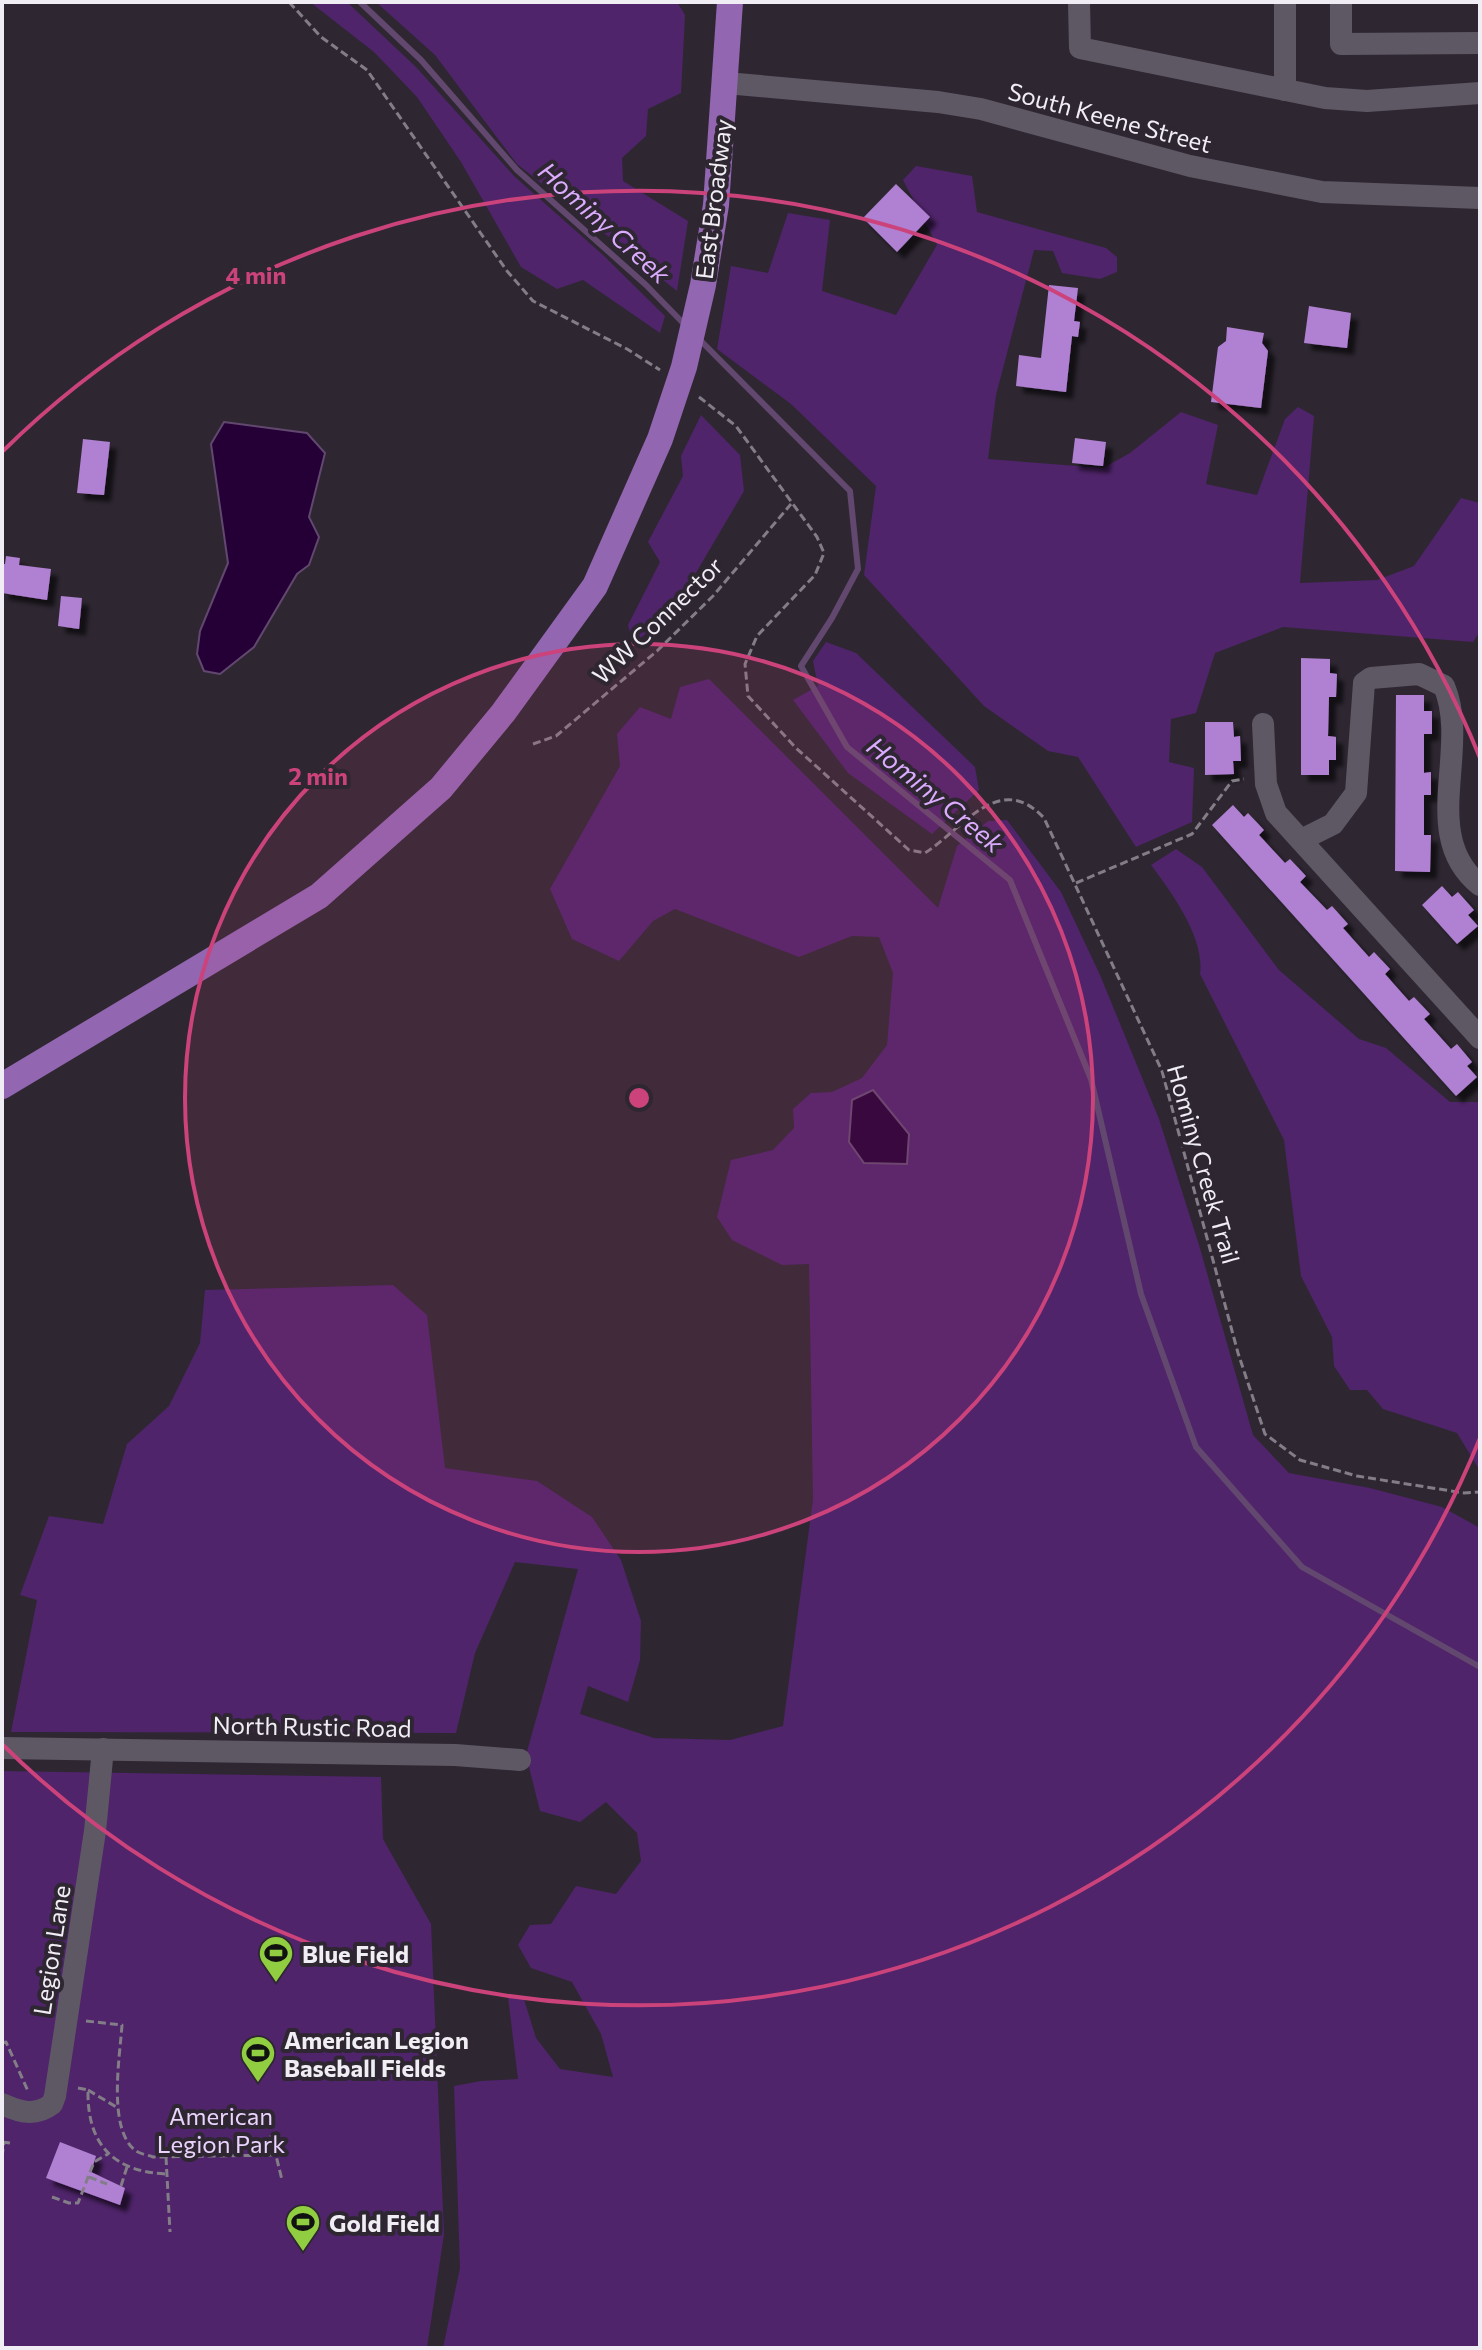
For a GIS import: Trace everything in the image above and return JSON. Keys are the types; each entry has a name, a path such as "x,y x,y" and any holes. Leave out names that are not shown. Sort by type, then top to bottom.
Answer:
{"main road":[{"name":"East Broadway","path":"2,1086 319,896 441,788 503,713 595,586 660,439 684,367 703,285 716,205 730,2"}],"street":[{"path":"1079,2 1080,48 1325,98 1367,101 1480,93"},
{"path":"1285,2 1285,90"},
{"path":"1341,2 1341,44 1480,43"},
{"name":"South Keene Street","path":"726,83 981,109 1190,166 1322,192 1480,198"},
{"path":"1301,840 1333,824 1356,793 1364,683 1371,678 1419,674 1444,686 1449,698 1452,747 1448,811 1450,837 1457,858 1470,877 1480,885"},
{"path":"1263,724 1265,775 1276,813 1480,1038"},
{"name":"North Rustic Road","path":"2,1748 455,1755 520,1760"},
{"name":"Legion Lane","path":"39,2112 52,2104 57,2085 95,1831 103,1749"},
{"path":"2,2104 19,2111 39,2112"}],"path":[{"name":"WW Connector","path":"533,744 556,736 657,651 713,596 791,503"},
{"path":"1076,883 1192,834 1232,781 1265,775"},
{"name":"Hominy Creek Trail","path":"942,842 991,802 1012,798 1034,806 1044,818 1162,1071 1238,1353 1265,1434 1300,1460 1357,1476 1464,1493 1480,1492"},
{"path":"67,2020 122,2025 118,2108 122,2135 136,2151 153,2157 275,2155"},
{"path":"2,2043 6,2042 39,2112"},
{"path":"57,2085 88,2090 118,2108"},
{"path":"88,2090 87,2109 95,2136 108,2154 127,2167 150,2174 167,2174"},
{"path":"271,2135 282,2180"},
{"path":"2,2157 5,2142"},
{"path":"52,2197 78,2203 94,2162 108,2154"},
{"path":"166,2157 170,2232"},
{"path":"121,2186 127,2167"},
{"path":"89,2177 107,2184"}],"green space":[{"path":"310,2 347,2 416,67 514,176 603,255 665,316 660,333 583,280 557,289 521,267 461,162 417,97 374,52"},
{"path":"376,2 677,2 685,15 681,93 648,109 646,136 622,158 623,181 688,221 677,291 517,164 435,55"},
{"path":"916,166 972,176 977,212 1106,248 1117,257 1117,272 1100,279 1062,273 1053,251 1034,250 996,395 988,459 1103,468 1130,453 1181,412 1218,425 1206,484 1257,495 1285,419 1298,407 1314,416 1300,583 1377,580 1414,566 1461,498 1480,503 1480,631 1473,642 1283,627 1215,653 1196,713 1171,719 1169,762 1194,768 1192,822 1136,847 1078,757 1048,751 984,706 864,575 876,486 791,404 717,349 731,266 768,273 788,213 830,220 822,291 896,315 937,245 903,180"},
{"path":"701,415 740,455 744,491 673,612 633,644 628,625 660,562 648,542 683,476 681,456"},
{"path":"826,642 856,653 975,767 979,790 932,834 848,773 793,700 818,686 813,661"},
{"path":"709,679 938,908 957,846 988,821 1007,820 1061,892 1100,975 1159,1119 1199,1245 1253,1435 1289,1473 1370,1488 1442,1507 1480,1528 1480,2348 443,2348 460,2268 454,2086 518,2079 508,1997 523,1996 536,2038 560,2069 613,2077 601,2034 572,1982 531,1968 518,1945 530,1925 551,1924 576,1886 616,1894 641,1861 637,1833 606,1802 580,1822 540,1811 526,1755 578,1569 515,1562 475,1653 456,1733 11,1732 37,1600 20,1595 49,1516 103,1524 127,1444 169,1406 200,1343 205,1290 393,1285 427,1315 445,1468 537,1481 592,1517 621,1560 641,1621 640,1660 628,1702 588,1686 580,1714 654,1738 730,1740 783,1726 813,1499 809,1264 782,1265 732,1240 717,1217 731,1160 773,1150 794,1128 793,1109 811,1093 832,1092 862,1078 887,1045 893,973 879,937 852,936 799,957 675,909 653,921 619,961 572,939 550,889 620,766 617,734 640,707 671,719 680,687"},
{"path":"1176,849 1202,867 1279,970 1359,1039 1386,1048 1450,1102 1480,1102 1480,1471 1457,1433 1383,1409 1367,1390 1350,1390 1334,1366 1332,1337 1301,1276 1284,1140 1200,974 1197,946 1185,916 1151,865"},
{"name":"American Legion Park","path":"2,1771 381,1777 383,1839 431,1924 444,2234 427,2348 2,2348"}],"shaded area":[{"path":"224,422 307,433 325,453 309,517 319,537 309,565 297,574 254,647 220,674 204,671 197,654 200,631 228,563 211,444"},
{"path":"873,1090 909,1134 907,1164 864,1163 849,1142 852,1100"}],"building":[{"path":"896,184 930,217 897,252 863,218"},
{"path":"1049,285 1078,288 1074,321 1080,322 1078,337 1072,336 1066,392 1016,386 1019,355 1041,358"},
{"path":"1309,306 1351,313 1347,348 1304,343"},
{"path":"1227,327 1264,333 1262,343 1268,351 1261,408 1211,402 1218,347 1226,341"},
{"path":"1075,438 1106,442 1103,466 1072,463"},
{"path":"83,439 110,442 104,495 77,493"},
{"path":"6,556 20,558 19,565 51,569 47,600 2,593 2,564 5,564"},
{"path":"61,596 82,598 79,629 58,626"},
{"path":"1301,658 1330,659 1330,673 1337,674 1336,697 1329,697 1328,736 1336,737 1336,760 1329,760 1329,775 1301,775"},
{"path":"1396,695 1424,695 1424,711 1432,711 1432,734 1424,734 1424,773 1431,772 1431,795 1424,795 1424,835 1431,835 1430,872 1395,871"},
{"path":"1205,722 1233,722 1234,737 1240,736 1241,761 1233,761 1234,774 1205,775"},
{"path":"1233,805 1244,817 1248,813 1264,830 1259,835 1285,863 1290,859 1306,876 1300,882 1327,910 1332,906 1348,924 1343,928 1369,957 1374,952 1390,969 1385,974 1409,1001 1414,997 1430,1014 1424,1019 1451,1049 1457,1044 1472,1062 1467,1066 1477,1077 1456,1096 1212,825"},
{"path":"1442,886 1452,897 1458,892 1474,910 1468,915 1478,926 1457,944 1422,905"},
{"path":"60,2142 96,2156 91,2172 125,2188 120,2205 46,2178"}],"waterway":[{"name":"Hominy Creek","path":"360,2 421,60 517,170 646,285 687,327"},
{"name":"Hominy Creek","path":"698,338 850,491 858,569 832,618 801,666 847,747 1010,880 1091,1079 1141,1294 1196,1447 1302,1567 1480,1667"}],"place":[{"name":"Blue Field","path":"276,1984"},
{"name":"American Legion Baseball Fields","path":"258,2084"},
{"name":"Gold Field","path":"303,2253"}]}
